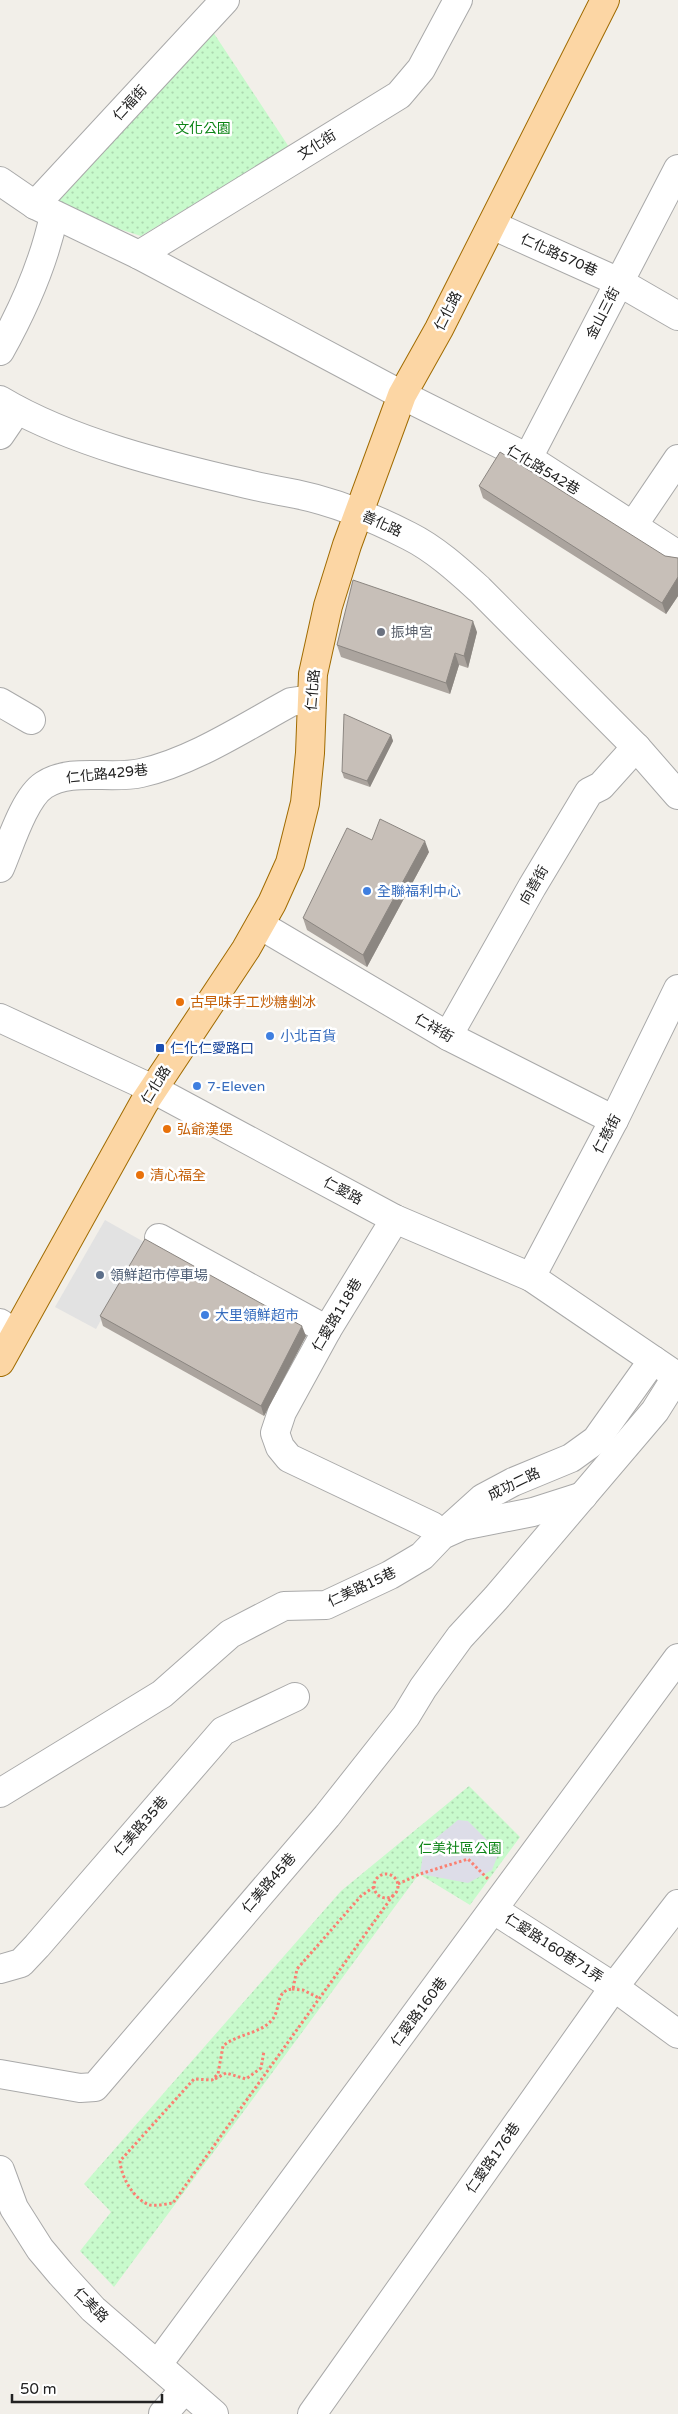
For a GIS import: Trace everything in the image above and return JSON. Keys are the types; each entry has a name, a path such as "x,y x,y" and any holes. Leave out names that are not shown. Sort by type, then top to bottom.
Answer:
{"main road":[{"name":"仁化路","path":"0,1362 7,1329 152,1089 209,1007 260,925 290,862 305,804 310,753 313,674 328,606 359,513 402,396 492,225 605,0"}],"street":[{"name":"仁福街","path":"45,210 225,0"},
{"name":"文化街","path":"139,255 399,95 422,69 458,0"},
{"name":"金山三街","path":"528,458 678,169"},
{"path":"0,182 45,210 139,255 402,396"},
{"path":"0,351 20,315 49,241 45,210"},
{"name":"仁化路570巷","path":"492,225 619,282 678,316"},
{"name":"仁化路542巷","path":"402,396 528,458 678,555"},
{"path":"0,435 8,405"},
{"name":"善化路","path":"8,405 133,455 204,474 297,494 359,513 411,537 454,567 636,747 678,795"},
{"path":"632,527 678,459"},
{"name":"仁化路429巷","path":"0,868 29,802 44,785 66,776 140,774 175,763 291,702 311,699"},
{"path":"0,702 32,720"},
{"name":"向善街","path":"448,1036 532,887 589,792 601,786 636,747"},
{"name":"仁祥街","path":"260,925 448,1036 614,1120"},
{"name":"仁慈街","path":"531,1277 614,1120 678,989"},
{"name":"仁愛路","path":"0,1018 152,1089 395,1219 531,1277 671,1368"},
{"name":"仁愛路118巷","path":"395,1219 327,1330 282,1412 275,1433 280,1448 289,1458 432,1526 442,1535"},
{"path":"159,1238 327,1330"},
{"path":"583,1496 655,1411 671,1368"},
{"name":"成功二路","path":"442,1535 483,1498 513,1482 570,1458 596,1440 671,1368"},
{"name":"仁美路15巷","path":"0,1793 162,1694 230,1634 284,1606 326,1605 390,1575 422,1556 442,1535 462,1526 533,1512 583,1496"},
{"name":"仁美路45巷","path":"0,2074 80,2088 95,2087 327,1816 406,1716 423,1688 460,1637 583,1496"},
{"name":"仁愛路160巷","path":"158,2364 678,1658"},
{"name":"仁美路35巷","path":"0,1968 21,1963 38,1946 223,1731 295,1698"},
{"name":"仁愛路160巷71弄","path":"500,1902 678,2034"},
{"name":"仁愛路176巷","path":"312,2414 614,1987 678,1904"},
{"name":"仁美路","path":"0,2170 8,2196 40,2249 93,2309 158,2364 184,2390 214,2414"},
{"path":"162,2414 184,2390"}],"path":[{"path":"261,2068 246,2079 226,2073 212,2080 194,2079 120,2161 121,2169 139,2200 150,2205 173,2202 394,1894 398,1884 420,1874 468,1859 500,1902"},
{"path":"212,2080 218,2074 223,2046 231,2039 266,2027 274,2018 280,1994 286,1989 293,1989 297,1969 360,1896 374,1887 378,1876 386,1874 393,1876 398,1884"},
{"path":"374,1887 382,1897 387,1898 394,1894"},
{"path":"286,1989 303,1990 319,1998"},
{"path":"264,2051 261,2068 265,2074"}],"green space":[{"name":"文化公園","path":"213,32 289,147 141,236 60,210 57,194"},
{"name":"仁美社區公園","path":"469,1786 520,1837 470,1905 419,1874 114,2287 80,2251 111,2212 84,2184 341,1891"}],"shaded area":[{"name":"領鮮超市停車場","path":"105,1220 144,1242 96,1329 55,1307"},
{"path":"458,1820 468,1821 499,1852 492,1870 468,1883 420,1874 424,1848"}],"building":[{"path":"500,452 665,556 678,558 678,577 662,603 479,486"},
{"name":"振坤宮","path":"353,580 473,621 464,656 455,653 446,683 337,645"},
{"path":"344,714 391,735 367,781 342,772"},
{"name":"全聯福利中心","path":"380,819 425,841 363,955 303,918 347,828 372,840"},
{"path":"145,1239 302,1326 261,1406 100,1316"}],"place":[{"name":"振坤宮","path":"381,632"},
{"name":"全聯福利中心","path":"367,891"},
{"name":"古早味手工炒糖剉冰","path":"180,1002"},
{"name":"小北百貨","path":"270,1036"},
{"name":"仁化仁愛路口","path":"160,1048"},
{"name":"7-Eleven","path":"197,1086"},
{"name":"弘爺漢堡","path":"167,1129"},
{"name":"清心福全","path":"140,1175"},
{"name":"領鮮超市停車場","path":"100,1275"},
{"name":"大里領鮮超市","path":"205,1315"}]}
